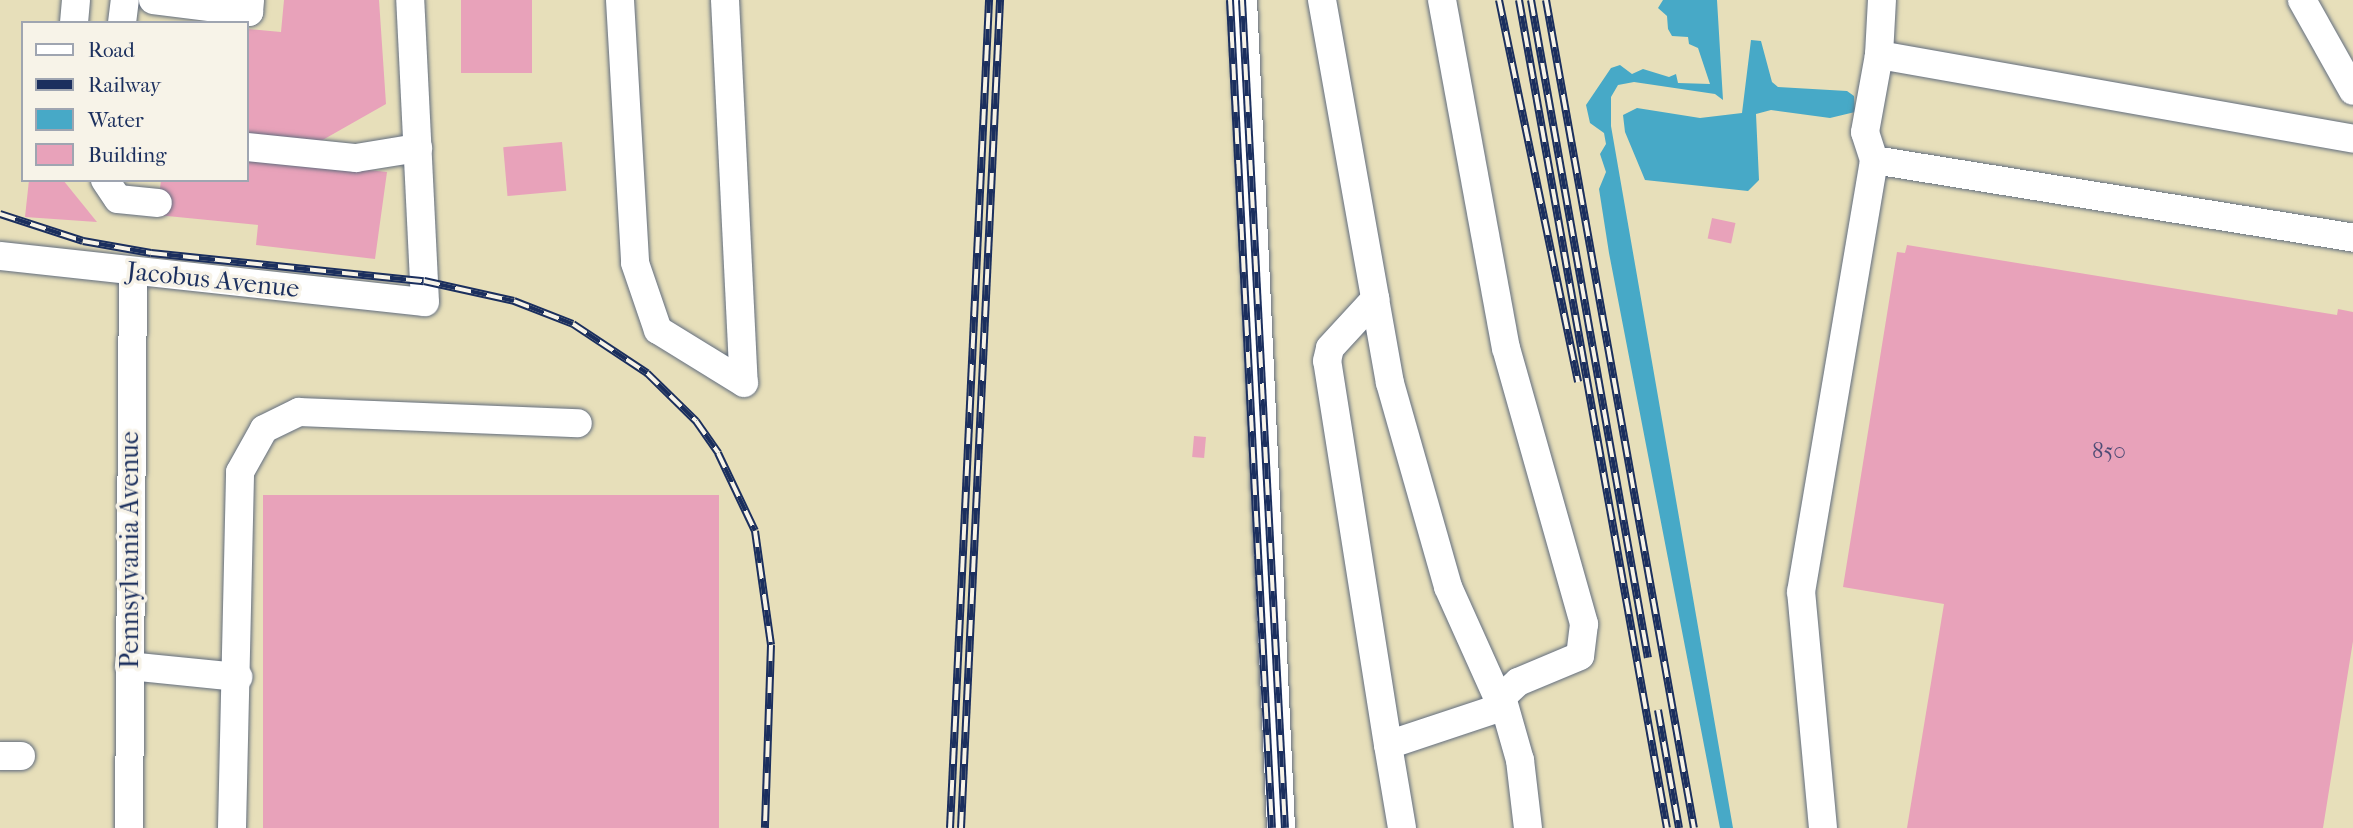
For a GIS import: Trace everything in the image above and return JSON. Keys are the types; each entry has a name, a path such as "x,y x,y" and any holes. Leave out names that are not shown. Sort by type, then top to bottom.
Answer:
{"street":[{"path":"74,21 76,0"},
{"path":"122,21 125,0"},
{"path":"153,0 249,12 250,0"},
{"path":"248,147 356,158 418,148 410,0"},
{"path":"620,0 635,263 658,330 744,383 725,0"},
{"path":"1243,0 1281,828"},
{"path":"1322,0 1390,383 1448,587 1502,707 1520,760 1528,828"},
{"path":"1442,0 1506,348 1584,624 1580,656 1513,685 1503,695 1502,707"},
{"path":"1823,828 1801,592 1874,160 1865,132 1879,55 1882,0"},
{"path":"2302,0 2353,91"},
{"path":"1879,55 2353,139"},
{"name":"Jacobus Avenue","path":"0,256 425,302 418,148"},
{"path":"1874,160 2353,238"},
{"path":"106,182 118,199 158,203"},
{"name":"Pennsylvania Avenue","path":"129,828 133,272"},
{"path":"1375,299 1330,348 1327,360 1402,828"},
{"path":"232,828 238,677 240,472 264,429 299,412 578,422"},
{"path":"129,666 238,677"},
{"path":"1388,745 1502,707"}],"water":[{"path":"1663,0 1717,0 1723,100 1715,94 1634,82 1618,85 1611,97 1611,126 1733,828 1720,828 1609,253 1599,189 1606,172 1600,154 1606,144 1604,133 1590,123 1586,105 1611,68 1620,65 1632,74 1643,69 1669,77 1676,74 1678,83 1710,84 1698,48 1689,44 1688,37 1672,36 1668,29 1667,16 1658,8"},
{"path":"1751,40 1761,41 1772,82 1778,87 1847,91 1854,96 1855,112 1830,118 1771,110 1756,114 1759,180 1748,191 1645,180 1625,132 1623,115 1637,108 1700,118 1742,113"}],"building":[{"path":"284,0 379,0 386,104 312,146 248,138 248,29 281,32"},
{"path":"461,0 532,0 532,73 461,73"},
{"path":"562,142 566,191 507,196 503,147"},
{"path":"248,157 387,172 375,259 256,245 258,225 157,215 161,182 248,182"},
{"path":"29,182 65,182 97,222 25,217"},
{"path":"1712,218 1735,223 1731,244 1708,239"},
{"path":"1907,245 2337,315 2338,309 2353,312 2353,641 2323,828 1907,828 1944,604 1843,587 1897,252 1905,253"},
{"path":"1194,436 1206,437 1204,458 1192,457"},
{"path":"263,495 719,495 719,828 263,828"}],"railway":[{"path":"950,828 989,0"},
{"path":"961,828 1000,0"},
{"path":"1230,0 1272,828"},
{"path":"1242,0 1285,828"},
{"path":"1499,0 1578,382"},
{"path":"1519,0 1667,828"},
{"path":"1531,0 1648,658"},
{"path":"1546,0 1694,828"},
{"path":"0,214 83,241 151,253 424,281 514,301 573,324 647,373 696,421 718,453 755,531 771,645 765,828"},
{"path":"1658,710 1679,828"}]}
